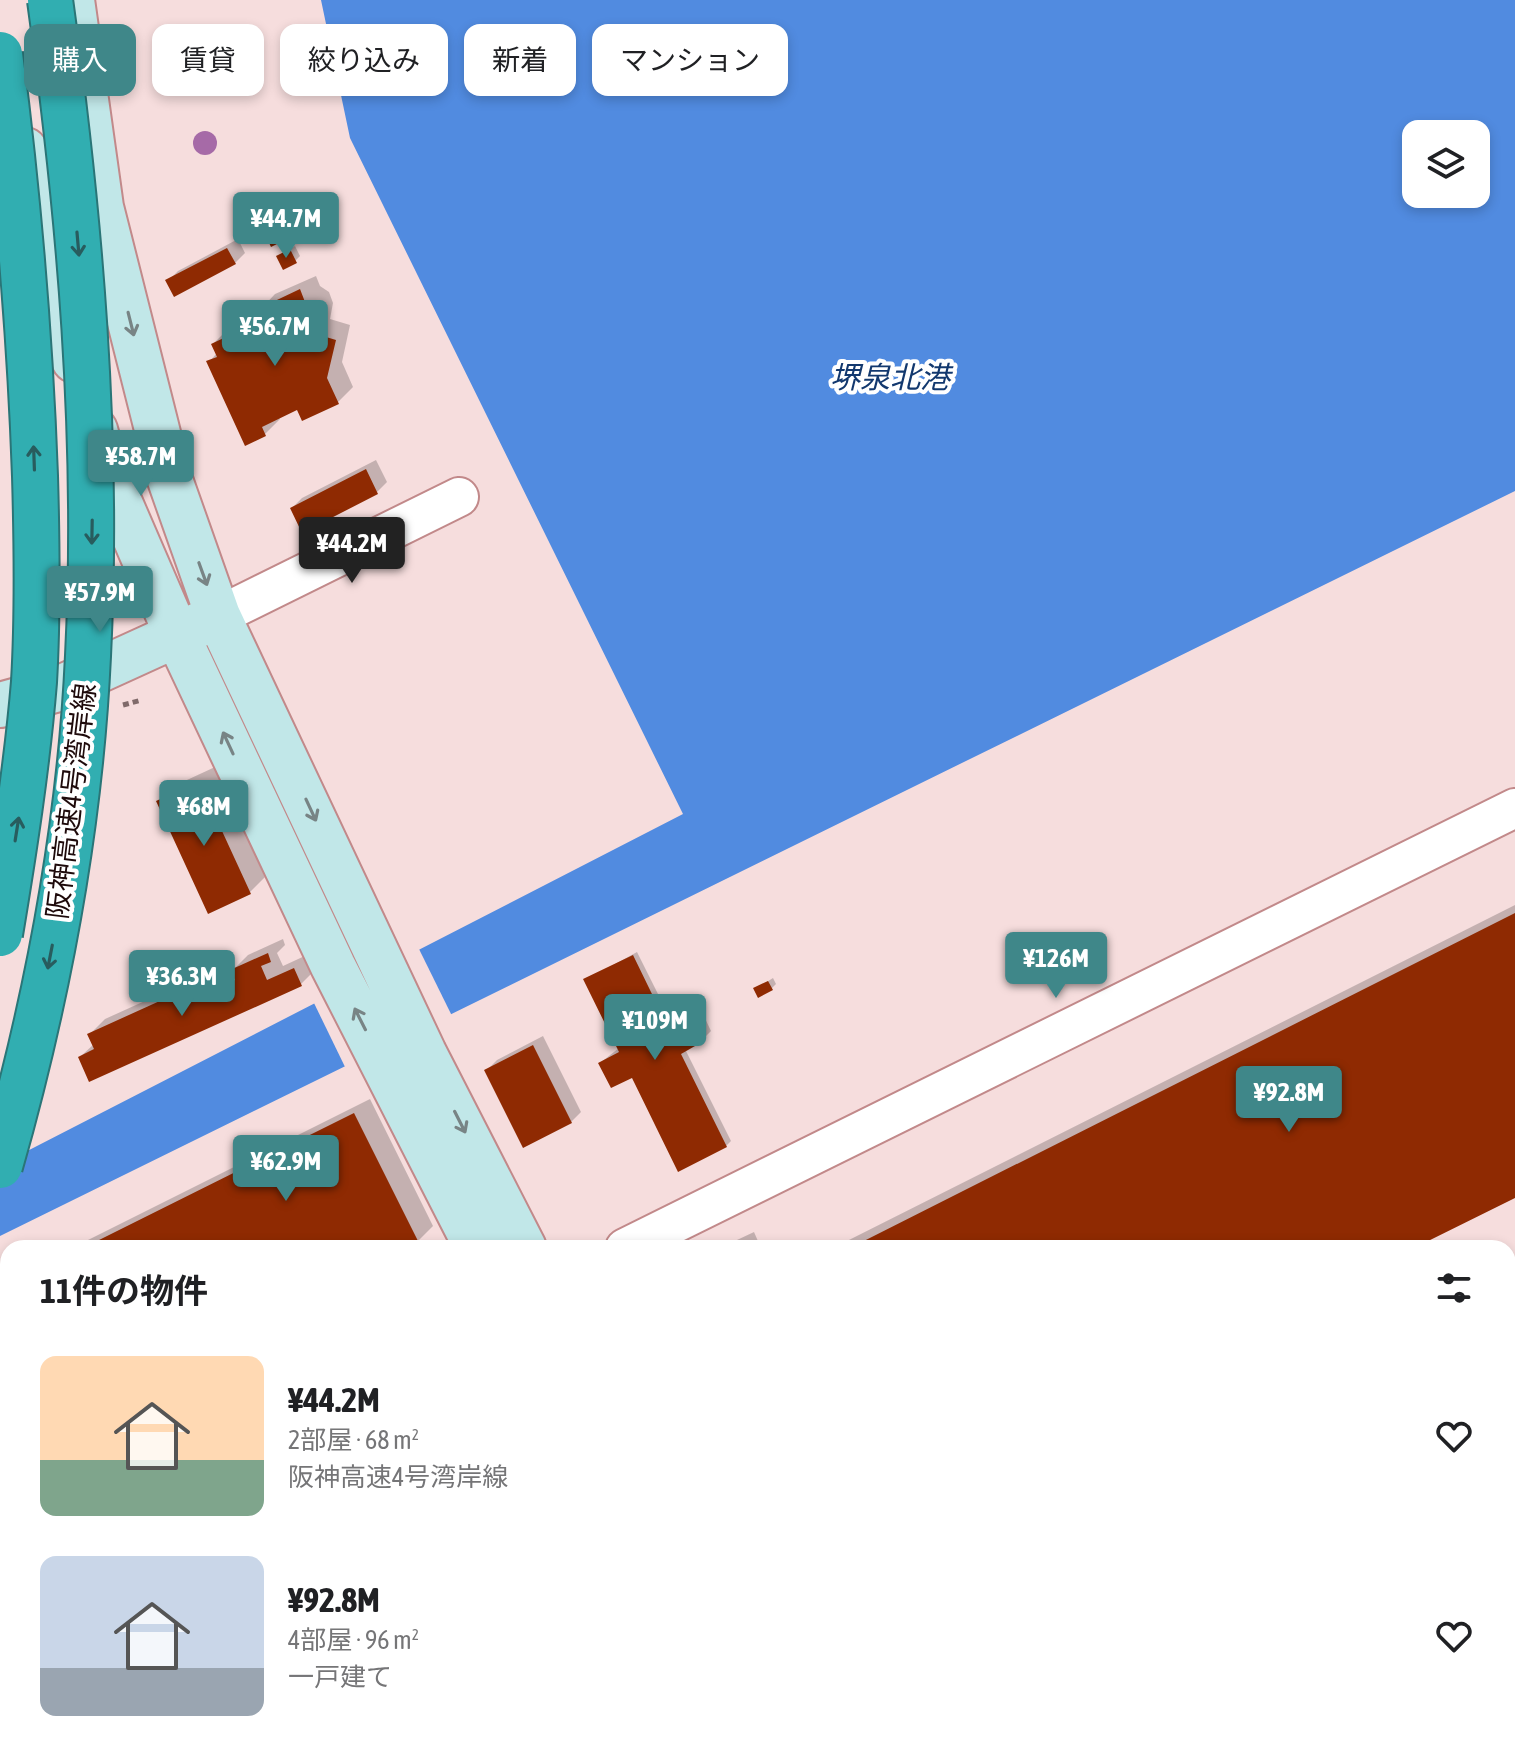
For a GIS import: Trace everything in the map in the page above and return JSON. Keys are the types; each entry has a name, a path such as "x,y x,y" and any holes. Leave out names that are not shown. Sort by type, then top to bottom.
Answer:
{"highway":[{"name":"阪神高速4号湾岸線","path":"0,1166 20,1097 50,957 74,811 88,658 92,523 87,386 79,249 50,0"},
{"name":"阪神高速4号湾岸線","path":"0,53 23,259 33,416 37,553 32,696 21,806 0,934"}],"street":[{"path":"72,0 101,207 169,477 218,616 375,945 406,1062 474,1240"},
{"path":"0,53 68,339 107,473 177,635 333,966 406,1062 519,1240"},
{"path":"0,705 58,689 218,616 459,497"},
{"path":"641,1240 1515,808"}],"water":[{"name":"堺泉北港","path":"321,0 1515,0 1515,491 0,1236 0,1165 683,814 350,138 341,96 448,96 448,24 326,24"}],"pier":[{"path":"418,947 453,1018 347,1071 313,1001"}],"building":[{"path":"274,222 283,241 271,247 262,228"},
{"path":"227,248 236,264 174,297 165,280"},
{"path":"290,249 297,263 283,270 276,256"},
{"path":"300,289 305,302 315,307 318,320 316,334 336,340 327,378 339,404 302,421 297,410 262,427 266,436 245,446 206,361 217,357 211,344 262,320 258,309"},
{"path":"366,469 378,494 302,533 290,508"},
{"path":"199,781 251,894 208,914 156,801"},
{"path":"1515,913 1515,1198 1430,1240 866,1240"},
{"path":"268,953 271,962 261,966 267,980 294,968 302,986 89,1082 78,1057 94,1049 87,1034 184,990 189,1001 235,980 230,970"},
{"path":"633,955 668,1027 690,1016 702,1042 681,1054 727,1147 678,1172 632,1078 611,1088 598,1063 619,1052 583,979"},
{"path":"768,981 773,990 758,998 753,988"},
{"path":"533,1045 572,1123 523,1148 484,1070"},
{"path":"354,1113 418,1240 99,1240"}]}
